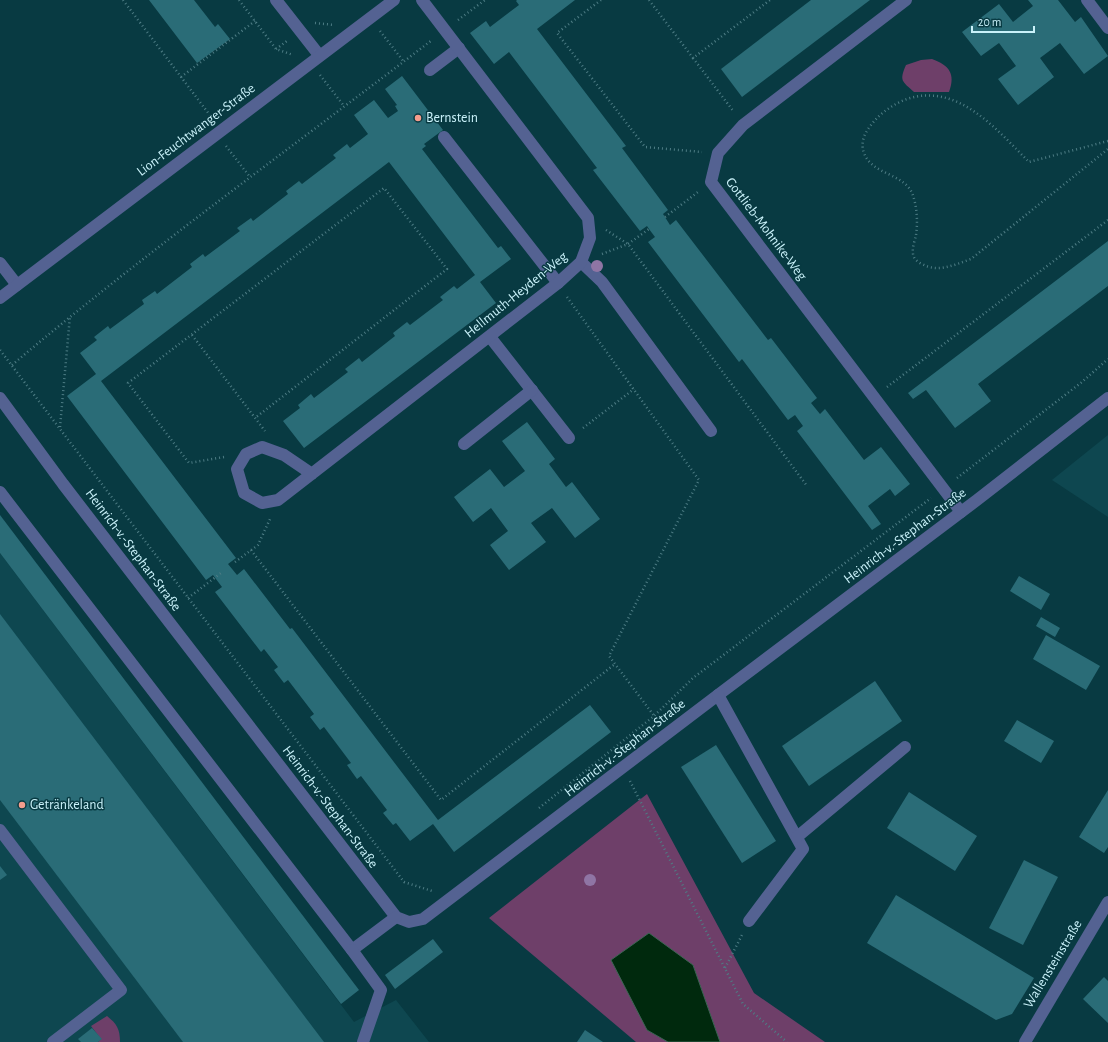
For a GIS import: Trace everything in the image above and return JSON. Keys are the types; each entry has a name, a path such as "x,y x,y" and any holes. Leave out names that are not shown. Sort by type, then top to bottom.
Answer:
{"street":[{"path":"276,0 315,58"},
{"name":"Lion-Feuchtwanger-Straße","path":"0,298 315,58 394,0"},
{"path":"422,0 588,218"},
{"name":"Gottlieb-Mohnike-Weg","path":"906,0 743,125 718,154 711,182 961,512"},
{"path":"1087,0 1108,28"},
{"path":"430,70 459,48"},
{"path":"444,137 558,284"},
{"name":"Hellmuth-Heyden-Weg","path":"278,500 558,284 581,262 590,238 588,218"},
{"path":"581,262 602,282 711,430"},
{"path":"0,263 17,285"},
{"path":"490,337 569,438"},
{"path":"464,444 532,390"},
{"name":"Heinrich-v.-Stephan-Straße","path":"0,398 63,484 396,918 409,922 424,919 961,512 1108,398"},
{"path":"278,500 262,504 244,493 237,469 246,454 262,447 284,455 312,474"},
{"path":"0,492 352,950 380,990 363,1042"},
{"path":"718,695 803,849 749,921"},
{"path":"796,837 905,747"},
{"path":"0,830 121,990 53,1042"},
{"name":"Wallensteinstraße","path":"1025,1042 1108,902"},
{"path":"352,950 396,918"}],"path":[{"path":"124,0 221,130 222,142 250,177"},
{"path":"239,0 276,49 315,58 344,106"},
{"path":"12,365 70,316 250,177 485,0"},
{"path":"601,0 557,33 645,147 718,154"},
{"path":"649,0 743,125"},
{"path":"693,58 770,0"},
{"path":"370,18 404,62"},
{"path":"182,77 255,21"},
{"path":"311,22 335,26 340,22"},
{"path":"1108,141 1029,162 976,112 956,100 936,96 917,96 898,102 880,115 867,128 863,141 864,154 873,166 905,184 912,193 916,209 916,232 913,253 917,261 930,268 947,268 970,259 1108,149"},
{"path":"665,217 711,182"},
{"path":"246,454 189,463 128,383 384,188 447,269 255,418"},
{"path":"588,218 628,244 807,486"},
{"path":"874,397 1108,220"},
{"path":"581,262 628,244 649,229"},
{"path":"558,284 699,480 609,656 668,734"},
{"path":"60,427 70,316"},
{"path":"192,335 284,455"},
{"path":"0,350 60,427 404,882 434,892"},
{"path":"538,809 654,716 693,678 943,489 1082,382 1108,359"},
{"path":"569,438 634,389"},
{"path":"235,562 258,545 278,500"},
{"path":"251,550 441,800 615,664"},
{"path":"188,598 221,573"},
{"path":"624,768 743,1004 787,1042"},
{"path":"725,969 749,921"}],"shaded area":[{"path":"932,59 943,64 950,71 952,80 949,92 914,92 904,83 902,78 906,65 921,60"},
{"path":"1108,435 1108,517 1052,480"},
{"path":"0,553 354,1022 396,1000 429,1042 0,1042"},
{"path":"647,794 754,993 825,1042 720,1042 693,965 647,1030 668,1042 636,1042 489,918"},
{"path":"649,933 693,965 720,1042 668,1042 647,1030 611,960"},
{"path":"107,1016 117,1027 120,1042 98,1042 101,1039 91,1026"}],"building":[{"path":"149,0 194,0 215,27 218,24 230,39 197,63"},
{"path":"575,0 537,29 626,146 622,148 668,210 663,214 670,225 676,220 768,340 771,338 817,398 811,403 820,414 825,409 864,460 881,447 910,484 895,496 890,489 868,506 881,524 872,530 797,431 803,426 795,415 788,420 742,359 739,362 648,242 655,237 647,226 640,231 593,170 597,168 509,52 494,64 470,33 486,21 490,27 519,5 516,1"},
{"path":"811,0 870,0 742,97 721,69"},
{"path":"1028,0 1058,0 1075,22 1081,17 1108,56 1084,74 1060,43 1040,58 1054,77 1018,105 998,79 1016,66 999,43 981,56 962,32 999,4 1013,22 1033,6"},
{"path":"402,76 443,130 424,144 426,146 422,149 498,248 501,246 511,259 480,282 496,303 304,448 283,421 300,408 298,405 311,394 314,398 348,372 345,369 359,358 362,362 395,336 393,333 407,322 410,325 443,300 440,297 454,286 457,289 475,275 389,162 101,381 236,558 228,564 237,575 244,569 290,629 292,628 438,820 590,705 611,732 454,852 433,824 410,841 396,823 393,825 383,813 387,810 361,776 357,779 347,765 351,763 324,727 320,730 310,717 314,714 288,680 284,683 274,670 278,667 264,649 261,652 215,592 222,587 213,575 206,580 67,396 96,374 80,353 97,340 94,337 108,326 110,329 144,304 142,300 155,291 157,294 192,267 190,264 203,254 205,257 240,231 237,228 251,218 253,221 288,194 286,191 299,181 302,184 336,158 333,155 347,144 350,148 368,134 354,115 374,100 388,118 398,111 395,106 397,105 385,89"},
{"path":"1108,241 1108,286 978,384 991,401 955,428 926,390 913,399 908,393"},
{"path":"527,422 555,459 549,464 566,487 572,482 600,519 575,538 552,508 531,523 546,542 509,570 490,545 508,531 491,508 473,522 454,497 490,469 504,487 525,471 502,441"},
{"path":"0,515 359,990 341,1004 0,553"},
{"path":"1019,576 1050,594 1041,610 1010,591"},
{"path":"0,614 324,1042 183,1042 0,800"},
{"path":"1041,617 1060,628 1055,637 1036,626"},
{"path":"1046,635 1100,666 1086,690 1033,659"},
{"path":"875,681 902,721 809,786 782,746"},
{"path":"1017,720 1054,741 1041,763 1004,741"},
{"path":"716,745 776,841 742,863 681,767"},
{"path":"1108,790 1108,847 1104,853 1079,837"},
{"path":"909,792 977,836 955,871 887,828"},
{"path":"1024,860 1058,877 1023,945 989,928"},
{"path":"0,866 7,875 0,880"},
{"path":"896,895 1034,978 1012,1014 996,1020 867,943"},
{"path":"433,939 443,952 395,989 385,975"},
{"path":"1104,977 1108,981 1108,1023 1083,999"},
{"path":"92,1028 102,1039 98,1042 81,1042 78,1039"},
{"path":"585,1030 603,1042 577,1042"}],"place":[{"name":"Bernstein","path":"418,118"},
{"name":"Getränkeland","path":"22,805"}]}
